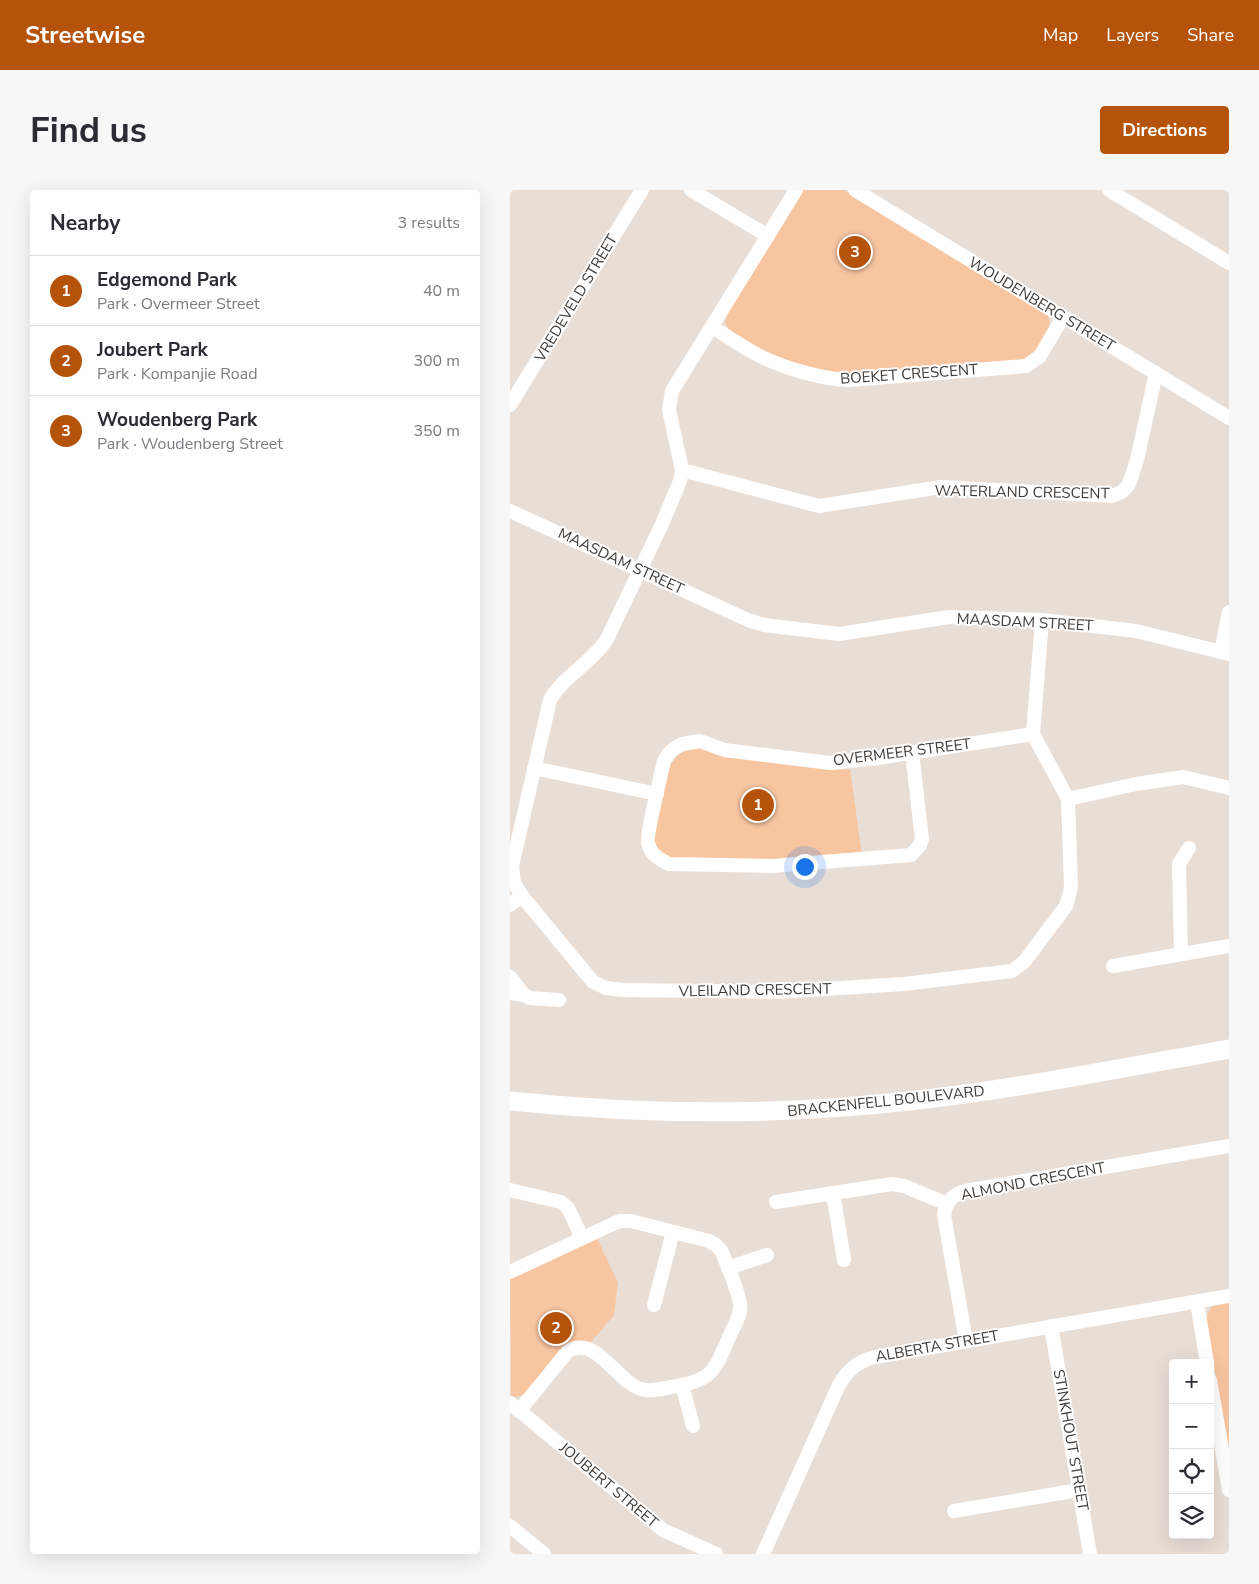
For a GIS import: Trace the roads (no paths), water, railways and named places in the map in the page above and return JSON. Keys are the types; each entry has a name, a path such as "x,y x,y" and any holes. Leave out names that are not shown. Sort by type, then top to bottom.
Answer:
{"street":[{"name":"VREDEVELD STREET","path":"510,406 642,190"},
{"path":"691,190 768,236"},
{"path":"639,570 676,493 682,470 669,410 672,391 796,190"},
{"name":"WOUDENBERG STREET","path":"855,190 1229,418"},
{"path":"1109,190 1229,263"},
{"name":"BOEKET CRESCENT","path":"712,327 771,361 826,378 849,380 1026,366 1040,356 1064,317"},
{"name":"WATERLAND CRESCENT","path":"682,470 819,506 942,487 1112,496 1122,492 1129,484 1156,373"},
{"name":"MAASDAM STREET","path":"512,510 748,620 764,625 824,633 846,633 949,618 1042,620 1136,631 1225,653"},
{"name":"VLEILAND CRESCENT","path":"639,570 602,647 557,688 550,700 512,866 514,883 522,896 593,982 606,988 623,990 778,992 904,984 1012,971 1024,962 1066,906 1070,895 1068,799 1033,734"},
{"path":"1225,653 1229,612"},
{"path":"1033,734 1042,620"},
{"name":"OVERMEER STREET","path":"912,752 922,839 920,845 911,855 772,866 669,864 654,855 647,840 664,761 670,753 683,744 690,742 700,741 724,750 830,763 871,759 912,752 1033,734"},
{"path":"534,768 657,794"},
{"path":"1068,799 1136,784 1183,777 1229,788"},
{"path":"1181,954 1180,864 1189,848"},
{"path":"510,905 522,896"},
{"path":"1113,966 1229,946"},
{"path":"510,977 517,994 530,998 559,1000"},
{"name":"BRACKENFELL BOULEVARD","path":"510,1101 598,1109 668,1112 824,1109 910,1101 990,1090 1229,1049"},
{"name":"ALMOND CRESCENT","path":"966,1341 944,1215 947,1204 954,1196 965,1191 1229,1146"},
{"path":"776,1202 898,1184 947,1204"},
{"path":"510,1190 561,1202 568,1208 582,1238"},
{"path":"833,1193 844,1260"},
{"path":"510,1272 620,1221 631,1220 713,1242 722,1252 740,1303 739,1315 715,1368 698,1382 653,1390 641,1389 591,1350 576,1348 568,1351 515,1407"},
{"path":"654,1305 673,1232"},
{"path":"728,1268 766,1255"},
{"name":"ALBERTA STREET","path":"764,1554 838,1387 847,1372 860,1362 875,1357 1229,1296"},
{"path":"1197,1302 1206,1359"},
{"name":"STINKHOUT STREET","path":"1051,1326 1090,1554"},
{"path":"682,1385 693,1426"},
{"path":"1214,1403 1229,1490"},
{"name":"JOUBERT STREET","path":"515,1407 663,1530 716,1554"},
{"path":"954,1511 1079,1490"},
{"path":"510,1526 544,1554"}],"place":[{"name":"Woudenberg Park","path":"855,252"},
{"name":"Edgemond Park","path":"758,805"},
{"name":"Joubert Park","path":"556,1328"}]}
